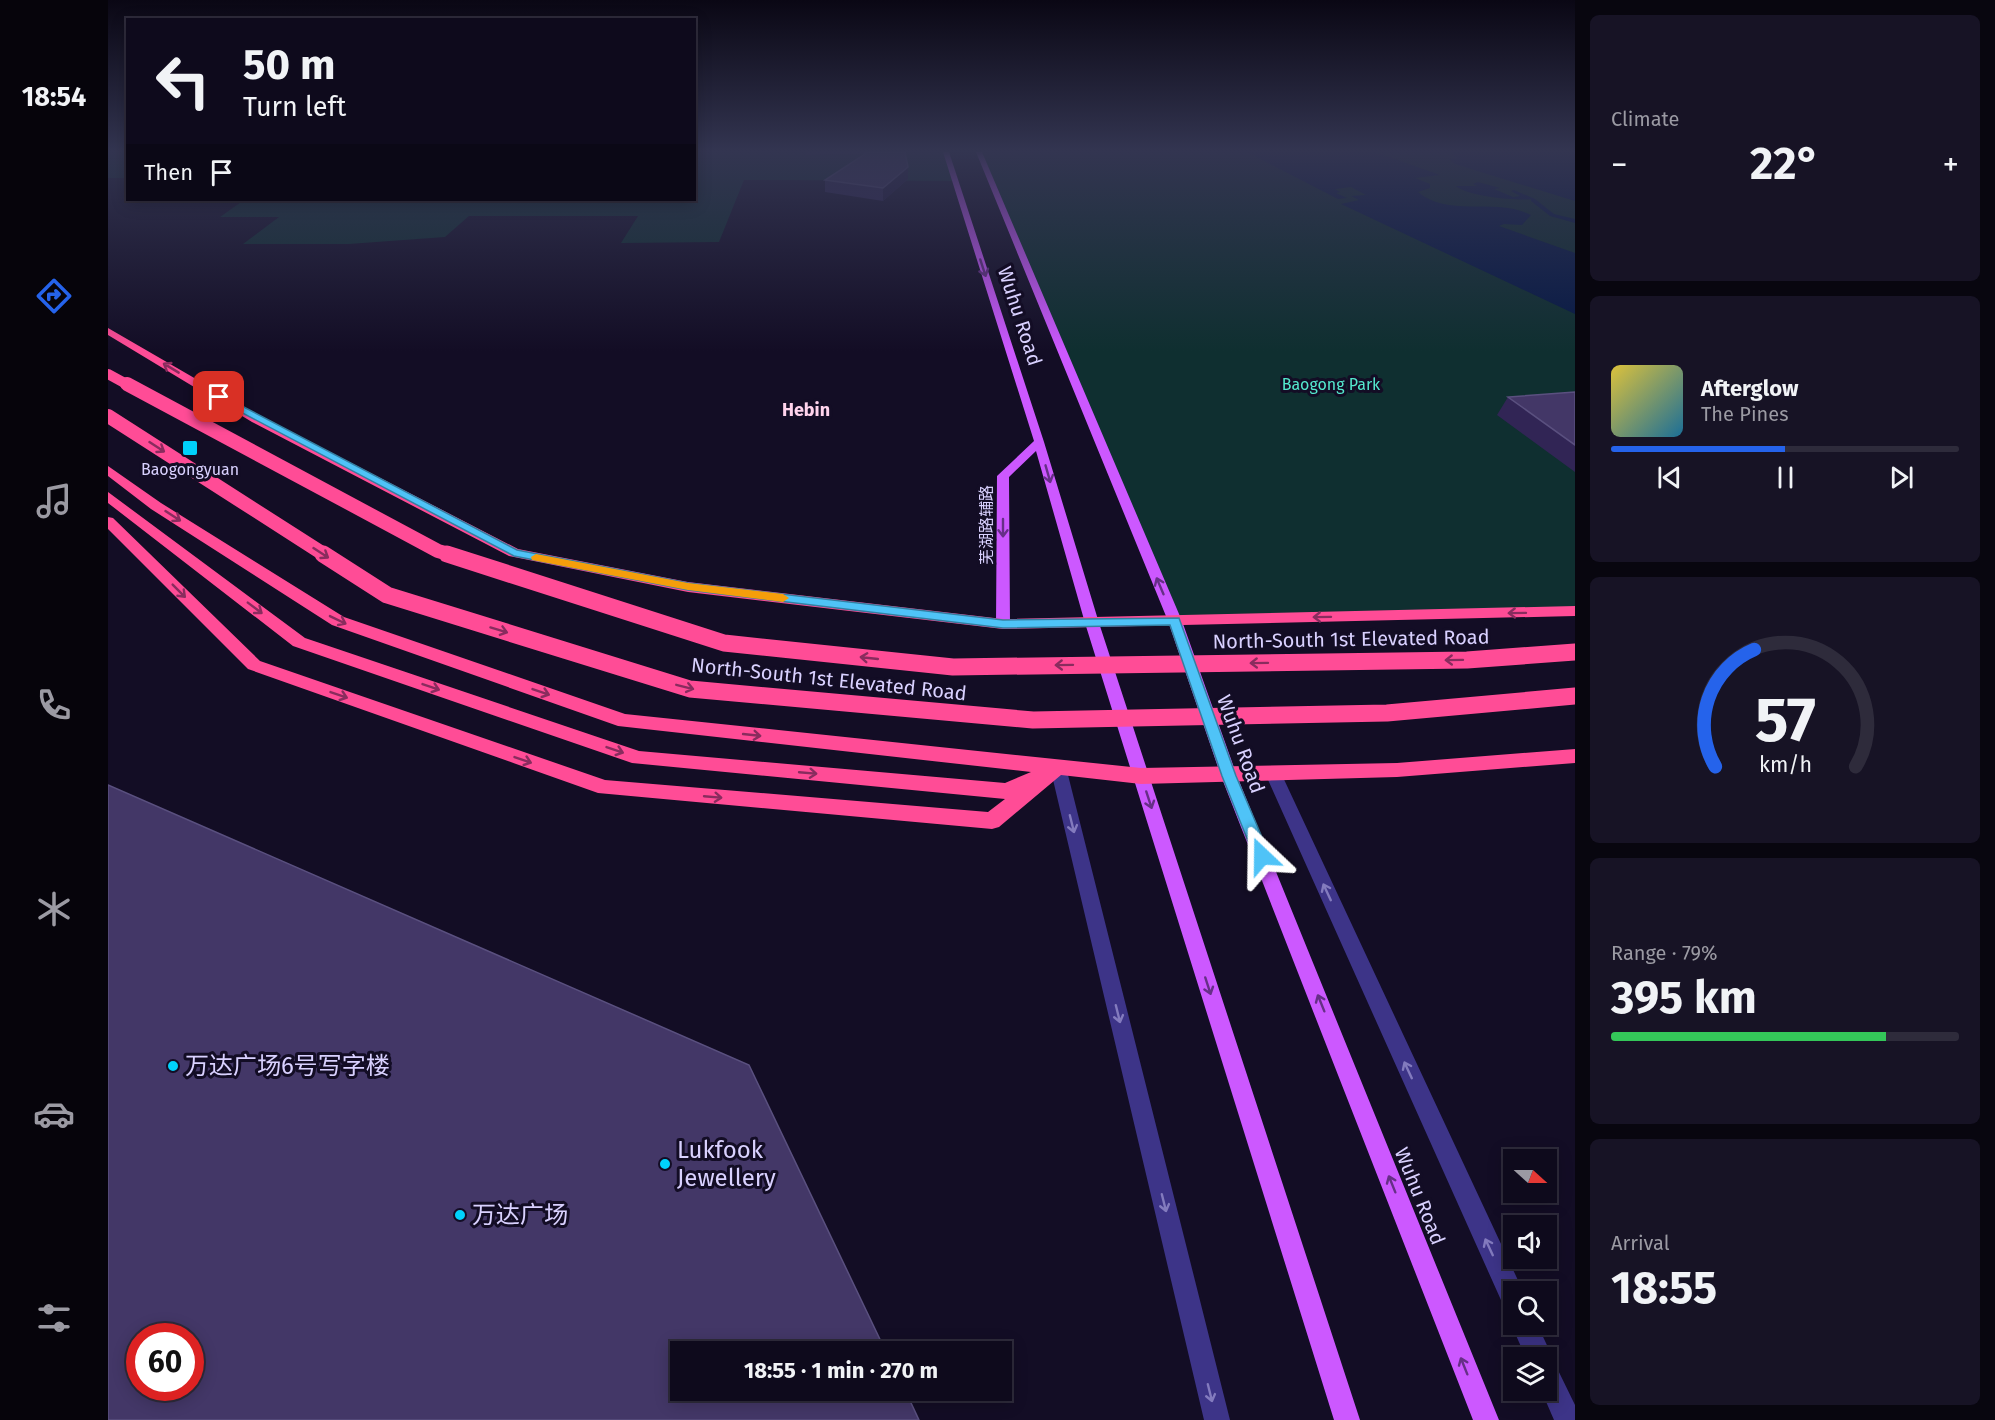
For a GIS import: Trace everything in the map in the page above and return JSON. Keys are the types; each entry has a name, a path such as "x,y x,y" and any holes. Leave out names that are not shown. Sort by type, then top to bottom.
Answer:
{"highway":[{"path":"108,331 256,419 514,553 688,586 1003,624 1575,611"},
{"name":"North-South 1st Elevated Road","path":"108,374 438,551 724,643 953,667 1467,660 1575,652"},
{"name":"North-South 1st Elevated Road","path":"108,416 387,595 690,689 1033,720 1387,713 1575,696"},
{"path":"108,470 156,506 338,621 624,721 1141,776 1229,776 1397,770 1575,756"},
{"path":"108,496 299,642 639,758 1006,791 1058,768"},
{"path":"108,520 254,664 605,789 992,821 1058,768"}],"main road":[{"name":"Wuhu Road","path":"967,218 1039,442 1092,623 1347,1420"},
{"name":"Wuhu Road","path":"1007,218 1174,621 1229,776 1486,1420"},
{"name":"芜湖路辅路","path":"1003,624 1003,477 1039,442"}],"street":[{"path":"1058,768 1217,1420"},
{"path":"1273,773 1505,1281"},
{"path":"1557,1396 1568,1420"}],"green space":[{"path":"277,218 466,218 445,237 349,244 243,244"},
{"path":"637,218 729,218 719,242 621,243"},
{"name":"Baogong Park","path":"1007,218 1575,218 1575,611 1175,621"}],"water":[{"path":"1371,218 1528,218 1522,225 1499,226 1575,253 1575,314"}],"building":[{"path":"1575,392 1575,445 1508,397"},
{"name":"万达广场","path":"108,785 749,1065 881,1341 670,1341 670,1401 910,1401 919,1420 108,1420"}],"waterway":[{"path":"1565,218 1575,221"}],"slow traffic":[{"path":"536,557 688,586 783,598"}],"place":[{"name":"Baogongyuan","path":"190,448"},
{"name":"万达广场6号写字楼","path":"173,1066"},
{"name":"Lukfook Jewellery","path":"665,1164"},
{"name":"万达广场","path":"460,1215"}],"district":[{"name":"Hebin","path":"806,410"}],"route":[{"path":"219,397 256,419 514,553 688,586 1003,624 1174,621 1229,776 1262,856"}]}
